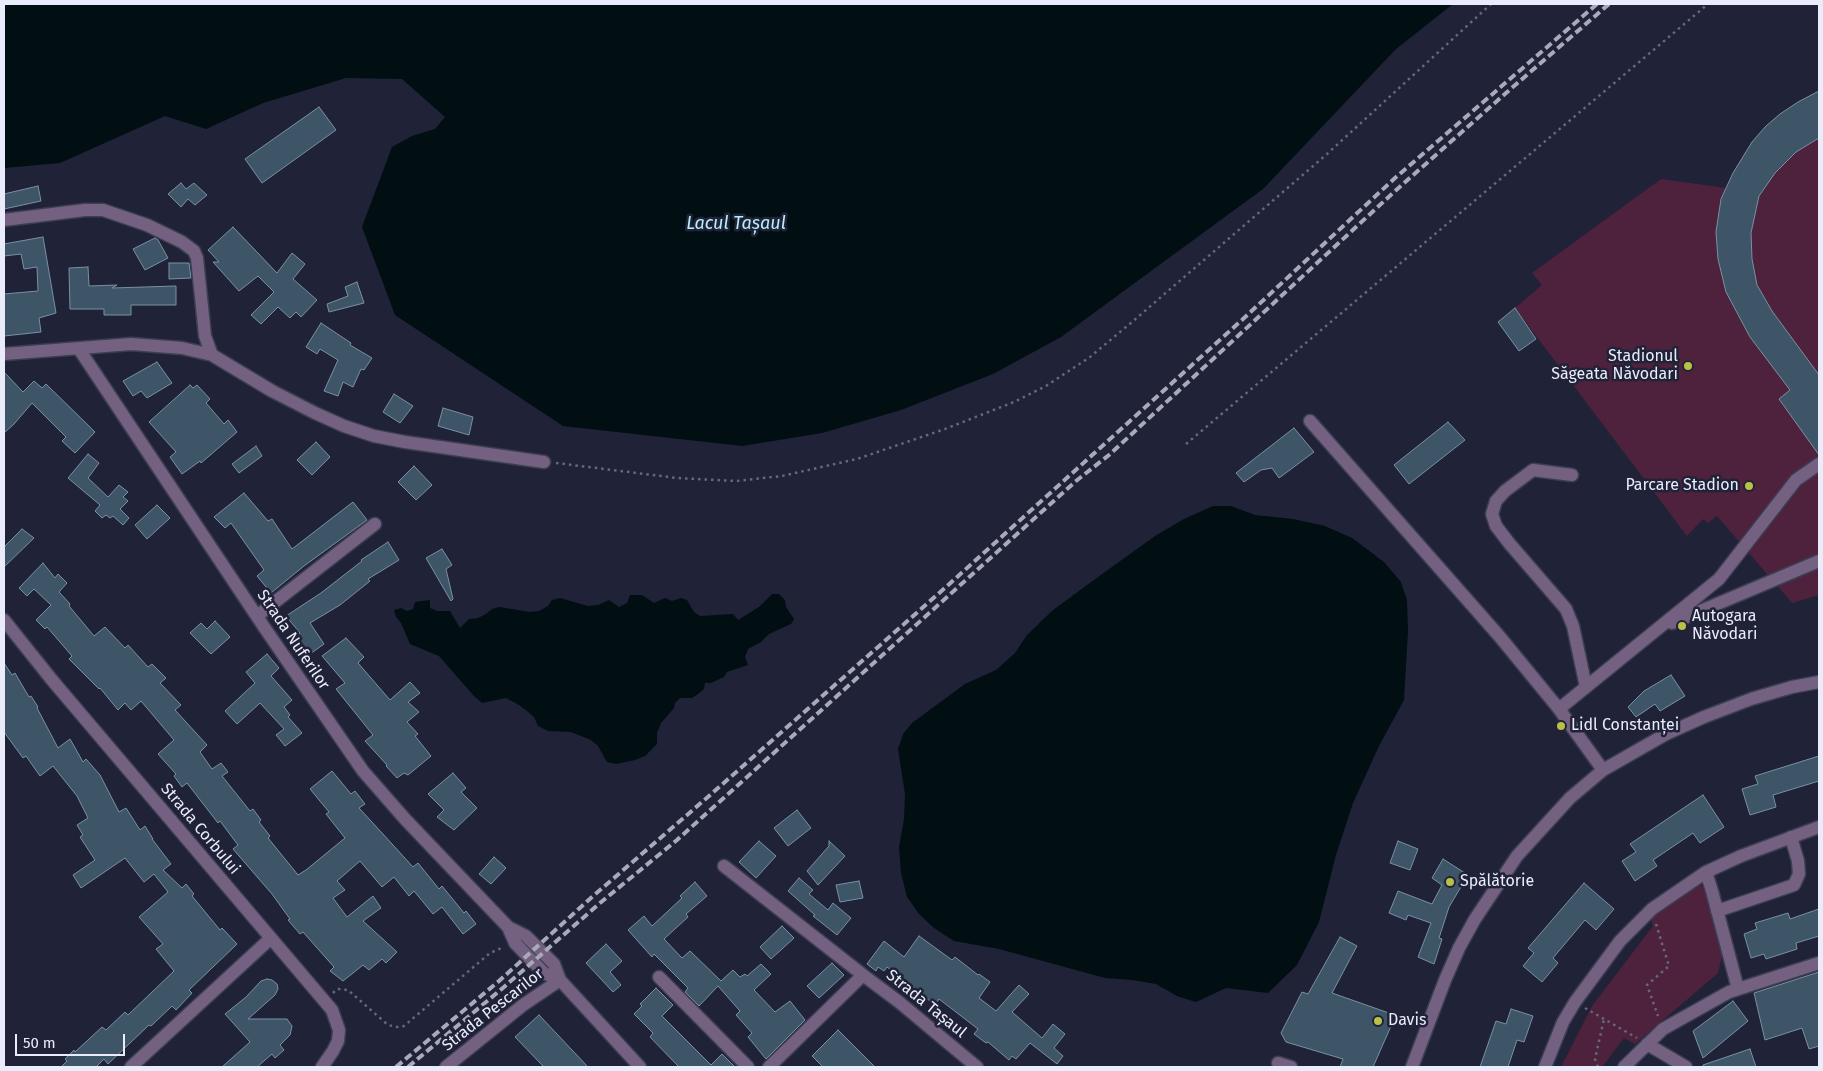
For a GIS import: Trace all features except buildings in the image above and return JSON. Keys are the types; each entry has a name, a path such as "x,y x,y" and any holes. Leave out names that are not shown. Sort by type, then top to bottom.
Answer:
{"street":[{"path":"4,220 85,210 103,210 147,224 182,242 194,251 197,258 205,336 212,355"},
{"path":"4,354 131,344 182,348 212,355 272,391 315,413 344,426 374,436 544,462"},
{"name":"Strada Nuferilor","path":"79,349 363,771 406,820 508,927 515,942 544,973 560,980"},
{"path":"1310,422 1500,637 1559,709 1602,770"},
{"path":"1559,709 1719,579 1796,480 1819,464"},
{"path":"1572,475 1533,470 1505,491 1496,501 1492,514 1496,526 1508,543 1566,609 1573,626 1586,687"},
{"path":"257,616 375,524"},
{"path":"1658,629 1819,561"},
{"name":"Strada Corbului","path":"4,620 52,680 270,938 325,1000 332,1010 339,1030 338,1041 334,1051 322,1067"},
{"path":"1412,1067 1439,994 1459,948 1495,888 1517,856 1570,798 1602,770 1666,734 1751,699 1792,687 1819,682"},
{"path":"1545,1067 1563,1022 1575,1002 1620,941 1652,909 1706,872 1740,856 1819,827"},
{"path":"1718,912 1794,884 1799,874 1798,861 1791,837"},
{"path":"724,866 864,975"},
{"path":"1706,872 1738,989"},
{"name":"Strada Nuferilor","path":"508,927 526,936 554,964 560,980 640,1067"},
{"path":"131,1067 270,938"},
{"path":"1624,1067 1663,1029 1729,992 1819,963"},
{"name":"Strada Tașaul","path":"769,1067 864,975 962,1063 977,1067"},
{"path":"659,977 748,1067"},
{"name":"Strada Pescarilor","path":"446,1067 523,1005 560,980"},
{"path":"1647,1044 1686,1067"}],"path":[{"path":"544,462 697,479 736,481 782,476 857,459 945,429 1014,402 1046,386 1090,357 1118,334 1327,154 1491,4"},
{"path":"1186,444 1708,4"},
{"path":"1652,909 1670,966 1647,985 1663,1029"},
{"path":"325,1000 338,988 348,990 388,1025 404,1026 490,953 515,942"},
{"path":"1575,1002 1647,1044"},
{"path":"1598,1067 1595,1059 1604,1019"}],"shaded area":[{"name":"Stadionul Săgeata Năvodari","path":"1819,92 1819,595 1792,603 1717,516 1708,523 1703,519 1687,536 1515,308 1542,285 1532,273 1661,179 1726,188 1752,142 1766,126 1798,102"},
{"path":"1698,884 1706,891 1723,951 1718,973 1635,1044 1624,1038 1602,1067 1561,1067 1592,1006 1653,926 1650,916"}],"water":[{"name":"Lacul Tașaul","path":"4,4 1453,4 1396,49 1263,189 1061,337 993,374 901,410 822,433 742,446 563,426 395,315 362,227 392,147 412,136 435,129 445,117 402,79 346,78 263,103 206,129 165,116 60,163 4,168"},
{"path":"1213,506 1231,506 1255,515 1293,519 1325,526 1352,538 1384,562 1401,582 1407,600 1408,631 1404,700 1379,746 1353,803 1336,855 1319,922 1297,965 1268,993 1226,988 1196,1002 1177,996 1156,984 1105,978 999,949 954,941 934,928 919,914 907,897 901,873 899,847 904,819 905,794 898,749 903,734 912,723 965,684 996,670 1015,653 1027,635 1053,610 1155,536 1184,519"},
{"path":"772,594 779,594 785,600 786,607 794,619 791,624 769,634 761,642 748,649 745,657 748,665 727,672 724,677 711,683 705,683 704,689 692,698 680,698 661,723 657,733 657,744 645,756 616,764 607,762 598,746 591,740 571,732 548,731 538,726 534,717 527,711 506,698 482,703 439,656 410,644 394,610 401,608 407,611 413,609 415,602 430,600 430,608 437,611 450,611 460,628 469,619 478,618 499,607 530,612 539,611 548,606 552,600 560,598 588,606 598,605 609,600 619,607 627,603 630,595 642,595 654,603 665,598 672,601 681,598 687,600 694,612 700,616 733,614 738,620 759,607"}],"railway":[{"path":"396,1067 499,981 592,897 946,587 1243,319 1395,178 1597,4"},
{"path":"408,1067 504,987 600,903 677,840 1076,481 1109,455 1394,192 1609,4"}],"place":[{"name":"Stadionul Săgeata Năvodari","path":"1688,366"},
{"name":"Parcare Stadion","path":"1749,486"},
{"name":"Autogara Năvodari","path":"1682,626"},
{"name":"Lidl Constanței","path":"1561,726"},
{"name":"Spălătorie","path":"1450,882"},
{"name":"Davis","path":"1378,1021"}]}
